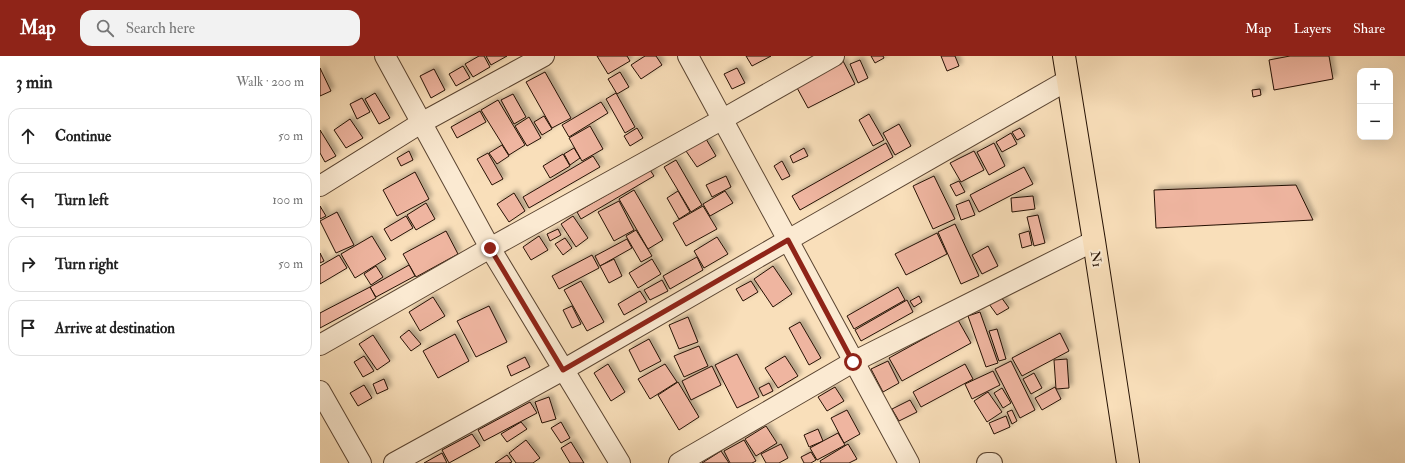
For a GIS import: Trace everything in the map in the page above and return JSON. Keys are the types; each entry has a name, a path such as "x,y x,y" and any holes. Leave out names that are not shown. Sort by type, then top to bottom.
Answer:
{"highway":[{"name":"N1","path":"1064,56 1128,463"}],"street":[{"path":"385,56 490,248 620,463"},
{"path":"320,186 421,123 544,56"},
{"path":"688,56 909,463"},
{"path":"320,345 490,248 834,56"},
{"path":"394,463 563,370 1068,80"},
{"path":"679,463 853,362 1094,241"},
{"path":"320,391 361,463"},
{"path":"987,463 992,463"}],"building":[{"path":"479,56 484,56 490,67 473,77 465,64"},
{"path":"486,56 507,56 491,65"},
{"path":"597,56 627,56 630,61 608,74"},
{"path":"645,56 656,56 662,65 641,79 631,65"},
{"path":"746,56 771,56 752,66"},
{"path":"871,56 883,56 884,58 875,63"},
{"path":"941,56 955,56 959,66 947,71"},
{"path":"1290,56 1329,56 1333,79 1274,90 1269,60"},
{"path":"860,60 868,78 858,83 850,64"},
{"path":"843,61 855,84 808,108 796,86"},
{"path":"463,66 470,78 456,86 449,74"},
{"path":"320,68 331,91 320,96"},
{"path":"737,68 745,83 732,89 724,74"},
{"path":"434,69 445,90 431,98 420,76"},
{"path":"545,72 571,118 552,128 526,82"},
{"path":"620,72 629,87 617,94 608,79"},
{"path":"1260,89 1261,95 1253,97 1252,90"},
{"path":"375,93 390,118 379,124 365,99"},
{"path":"616,93 635,127 625,133 606,99"},
{"path":"513,94 526,117 514,124 501,100"},
{"path":"362,98 370,112 357,119 350,104"},
{"path":"498,100 525,145 509,155 481,110"},
{"path":"601,102 608,113 569,137 562,125"},
{"path":"480,111 486,122 457,138 451,127"},
{"path":"869,114 884,140 873,146 859,120"},
{"path":"544,116 552,129 542,135 534,122"},
{"path":"529,117 541,138 527,146 515,126"},
{"path":"350,119 363,138 346,148 334,130"},
{"path":"899,124 911,146 895,155 883,133"},
{"path":"590,126 603,149 582,161 569,138"},
{"path":"637,128 643,138 630,146 624,136"},
{"path":"1020,128 1025,136 1017,140 1012,132"},
{"path":"320,130 336,156 325,162 320,153"},
{"path":"1011,133 1017,144 1002,152 996,142"},
{"path":"706,139 716,156 697,167 686,151"},
{"path":"886,143 893,157 800,210 792,196"},
{"path":"994,143 1005,166 989,175 977,152"},
{"path":"502,145 509,156 497,164 489,153"},
{"path":"574,148 580,158 570,165 564,154"},
{"path":"804,148 808,156 793,163 790,156"},
{"path":"409,151 413,160 401,166 397,158"},
{"path":"974,151 984,170 961,182 950,163"},
{"path":"488,153 503,179 492,185 477,159"},
{"path":"563,154 570,166 550,178 543,166"},
{"path":"593,156 600,167 529,208 523,197"},
{"path":"676,160 702,205 691,212 664,167"},
{"path":"782,161 790,176 782,180 774,166"},
{"path":"1024,167 1033,184 979,212 970,195"},
{"path":"650,170 654,176 581,219 577,212"},
{"path":"415,172 429,199 397,216 383,190"},
{"path":"726,176 731,187 712,197 706,185"},
{"path":"934,176 955,219 933,229 913,186"},
{"path":"959,181 965,192 956,196 950,185"},
{"path":"1296,185 1313,220 1156,228 1154,190"},
{"path":"634,190 663,240 648,249 619,199"},
{"path":"678,191 690,212 679,219 667,198"},
{"path":"725,191 733,203 710,216 703,204"},
{"path":"514,193 525,211 509,222 497,204"},
{"path":"1033,196 1035,209 1012,212 1011,198"},
{"path":"969,200 975,215 961,220 956,205"},
{"path":"619,201 634,230 614,241 598,212"},
{"path":"426,203 435,219 416,230 407,215"},
{"path":"320,206 326,216 320,219"},
{"path":"703,206 717,229 686,246 673,223"},
{"path":"337,212 354,245 336,253 320,221"},
{"path":"1038,215 1045,243 1034,246 1027,217"},
{"path":"406,216 413,228 391,241 384,229"},
{"path":"573,216 588,238 576,247 561,224"},
{"path":"955,224 979,276 961,284 938,232"},
{"path":"558,229 561,235 550,241 547,234"},
{"path":"636,230 652,256 641,262 626,236"},
{"path":"446,231 458,254 416,277 403,254"},
{"path":"1029,231 1032,245 1022,248 1019,234"},
{"path":"937,233 947,254 906,275 895,254"},
{"path":"372,236 386,259 355,278 341,254"},
{"path":"539,236 548,250 531,260 523,247"},
{"path":"717,237 728,254 704,268 694,251"},
{"path":"565,238 572,248 563,255 555,244"},
{"path":"627,239 632,248 600,266 595,256"},
{"path":"988,246 998,266 982,274 972,255"},
{"path":"320,253 324,261 320,263"},
{"path":"339,255 347,268 320,284 320,266"},
{"path":"592,255 599,268 559,289 552,276"},
{"path":"697,257 703,270 670,289 663,276"},
{"path":"614,259 622,276 609,283 600,266"},
{"path":"652,259 661,274 638,288 629,273"},
{"path":"409,265 415,276 376,297 370,287"},
{"path":"376,266 383,277 371,285 364,274"},
{"path":"773,266 792,294 773,307 754,279"},
{"path":"662,280 668,291 650,300 644,290"},
{"path":"581,281 604,322 587,331 564,290"},
{"path":"751,281 758,292 743,301 736,289"},
{"path":"370,287 376,298 320,328 320,313"},
{"path":"898,287 905,300 854,329 847,316"},
{"path":"640,291 647,302 624,315 618,304"},
{"path":"919,296 922,302 914,307 910,301"},
{"path":"433,297 445,316 420,331 409,312"},
{"path":"1001,297 1009,308 997,315 989,304"},
{"path":"907,300 913,312 861,341 855,330"},
{"path":"489,306 507,342 476,357 457,321"},
{"path":"572,306 581,324 572,328 563,310"},
{"path":"980,312 998,363 986,367 968,316"},
{"path":"688,317 698,342 679,349 669,325"},
{"path":"958,320 971,343 902,381 889,358"},
{"path":"800,322 821,358 809,365 789,328"},
{"path":"997,329 1006,359 999,361 989,331"},
{"path":"409,330 421,344 411,351 400,337"},
{"path":"1060,333 1069,351 1022,376 1012,358"},
{"path":"455,334 469,361 438,378 423,351"},
{"path":"373,335 390,361 377,370 359,344"},
{"path":"649,339 661,361 640,372 629,350"},
{"path":"699,346 708,366 684,377 674,356"},
{"path":"737,354 759,397 737,408 715,365"},
{"path":"364,356 374,371 363,377 354,362"},
{"path":"785,356 798,376 778,388 765,368"},
{"path":"525,357 530,367 511,376 507,366"},
{"path":"1067,359 1069,388 1056,389 1054,360"},
{"path":"888,361 899,383 883,392 871,369"},
{"path":"1011,361 1035,410 1020,418 995,369"},
{"path":"608,364 625,392 611,401 594,373"},
{"path":"665,364 677,382 650,399 638,379"},
{"path":"965,364 973,379 921,407 913,392"},
{"path":"712,366 721,385 691,400 682,381"},
{"path":"993,371 1000,385 972,399 965,384"},
{"path":"1034,373 1042,388 1031,394 1023,379"},
{"path":"384,379 388,389 377,394 373,384"},
{"path":"678,382 699,417 679,430 658,395"},
{"path":"769,383 773,391 763,396 759,388"},
{"path":"364,385 372,398 358,406 350,393"},
{"path":"835,387 844,401 827,411 818,397"},
{"path":"1055,387 1061,399 1042,410 1035,398"},
{"path":"1002,388 1011,403 1003,408 994,393"},
{"path":"988,392 1002,412 987,422 974,401"},
{"path":"549,397 556,419 542,423 535,402"},
{"path":"910,400 917,412 899,421 892,409"},
{"path":"530,402 537,413 484,441 478,430"},
{"path":"847,410 860,434 844,443 831,418"},
{"path":"1012,410 1017,421 1012,424 1007,412"},
{"path":"1006,416 1010,427 994,434 989,423"},
{"path":"521,422 527,429 507,442 501,434"},
{"path":"561,422 570,438 561,443 551,428"},
{"path":"766,426 777,443 756,456 745,439"},
{"path":"818,429 823,441 809,447 804,435"},
{"path":"838,433 845,445 817,460 810,448"},
{"path":"472,434 480,446 449,463 442,450"},
{"path":"526,440 540,458 533,463 516,463 509,453"},
{"path":"744,440 756,461 752,463 730,463 724,451"},
{"path":"571,442 584,463 570,463 561,448"},
{"path":"781,444 788,458 779,463 766,463 761,454"},
{"path":"848,444 857,459 849,463 821,463 820,461"},
{"path":"721,451 729,463 702,463"},
{"path":"811,452 816,460 811,463 804,463 801,457"},
{"path":"442,453 447,463 424,463"},
{"path":"507,455 512,462 495,463"}],"route":[{"path":"490,248 563,370 788,240 853,362"}]}
